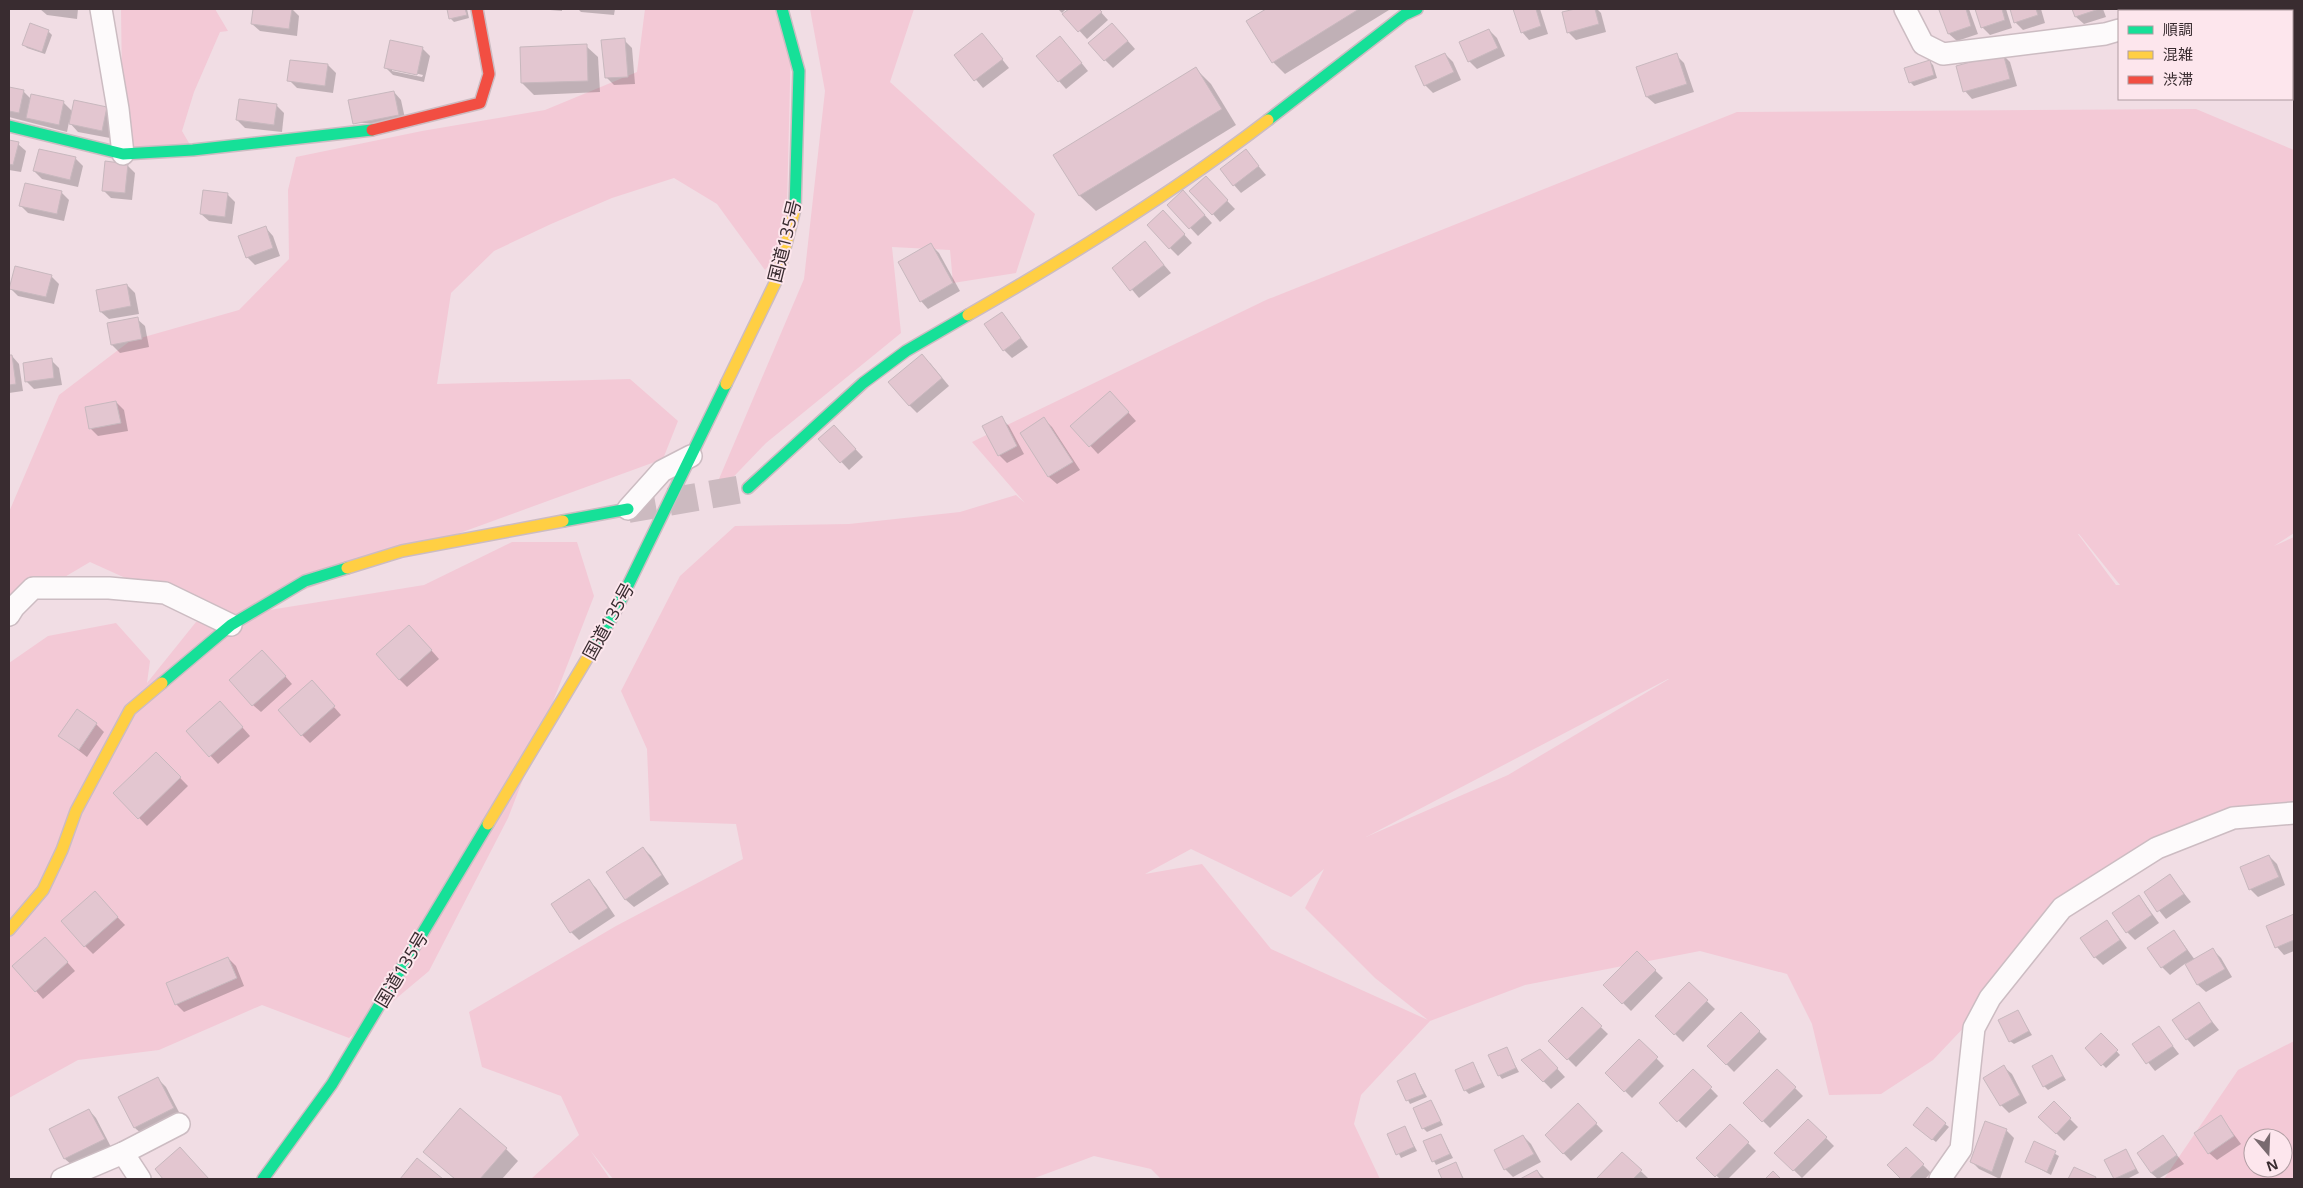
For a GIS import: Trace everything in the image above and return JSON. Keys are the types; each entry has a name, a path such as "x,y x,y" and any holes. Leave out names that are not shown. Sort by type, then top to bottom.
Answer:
{"main road":[{"path":"9,126 123,154 192,150 372,130 480,103 489,74 477,9"},
{"name":"国道135号","path":"263,1179 332,1084 614,614 777,280 797,202 799,71 782,9"},
{"path":"748,488 863,383 906,350 1040,274 1208,166 1404,15 1417,9"},
{"path":"9,930 43,890 62,850 76,811 130,710 231,625 304,582 402,551 628,509"}],"street":[{"path":"101,9 114,83 123,154"},
{"path":"1905,9 1923,44 1943,54 2105,34 2118,30"},
{"path":"628,509 662,471 691,456"},
{"path":"9,615 14,607 33,588 109,588 165,593 231,625"},
{"path":"1940,1179 1961,1149 1974,1028 1990,998 2062,908 2165,845 2232,818 2294,813"},
{"path":"62,1179 124,1153 179,1124"},
{"path":"124,1153 140,1179"}],"shaded area":[{"path":"121,9 215,9 228,31 220,32 194,92 182,131 193,150 123,154"},
{"path":"645,9 782,9 791,43 786,245 765,270 717,204 674,178 612,198 494,251 451,293 437,384 630,379 678,421 663,459 232,616 424,585 512,542 577,542 594,596 508,818 429,971 349,1038 262,1005 159,1050 78,1060 9,1098 9,663 48,636 116,623 150,661 147,683 196,622 216,619 90,562 46,588 9,615 9,512 59,395 130,341 239,310 289,259 288,190 296,157 422,131 545,110 637,72"},
{"path":"810,9 914,9 890,82 1035,214 1016,273 953,283 950,250 892,247 901,333 766,443 717,494 719,479 804,279 825,91"},
{"path":"2196,109 2294,150 2294,533 2274,546 2294,537 2294,803 2232,818 2100,884 1933,1060 1881,1094 1829,1095 1812,1024 1787,974 1700,951 1525,985 1430,1021 1361,1095 1354,1124 1380,1179 1161,1179 1151,1169 1094,1156 1032,1179 613,1179 590,1150 610,1179 531,1179 579,1135 561,1096 482,1067 469,1012 616,926 743,859 736,824 650,821 647,749 621,691 680,576 735,526 849,524 960,512 1016,495 1025,503 972,442 1266,300 1737,112","holes":["2079,534 2120,585 2116,585","1668,679 1508,775 1366,837","1191,849 1291,897 1324,869 1305,908 1375,978 1428,1020 1271,949 1202,864 1145,874"]},
{"path":"2294,1041 2294,1179 2164,1179 2238,1070"}],"building":[{"path":"253,9 292,9 289,29 251,24"},
{"path":"447,9 465,9 467,15 449,19"},
{"path":"1069,9 1099,9 1102,12 1078,32 1062,14"},
{"path":"1266,9 1359,9 1272,63 1246,21"},
{"path":"1513,9 1536,9 1541,26 1521,33"},
{"path":"1575,9 1595,9 1599,24 1567,33 1562,12"},
{"path":"1966,9 1971,26 1948,34 1939,10"},
{"path":"1975,9 2002,9 2005,20 1981,28"},
{"path":"2010,9 2036,9 2038,15 2014,23"},
{"path":"2072,9 2099,9 2075,17"},
{"path":"30,23 49,30 42,52 22,45"},
{"path":"1112,23 1128,41 1104,61 1088,43"},
{"path":"1489,29 1498,48 1468,62 1459,42"},
{"path":"982,33 1003,59 974,81 954,55"},
{"path":"1060,36 1082,63 1058,82 1036,56"},
{"path":"625,38 628,77 605,78 601,40"},
{"path":"390,40 423,47 417,75 384,68"},
{"path":"587,44 588,81 521,83 520,47"},
{"path":"1445,53 1454,72 1424,86 1415,66"},
{"path":"1677,53 1687,84 1646,97 1636,67"},
{"path":"2003,53 2010,79 1963,92 1956,66"},
{"path":"290,60 328,64 325,86 287,81"},
{"path":"1930,60 1934,75 1909,83 1904,68"},
{"path":"1196,67 1222,109 1079,196 1053,155"},
{"path":"9,87 24,90 19,113 9,111"},
{"path":"394,91 399,115 353,124 348,100"},
{"path":"31,94 64,101 59,125 26,118"},
{"path":"239,99 277,104 274,125 236,120"},
{"path":"74,100 107,107 102,131 69,124"},
{"path":"9,140 19,142 13,165 9,164"},
{"path":"39,149 76,157 70,180 33,171"},
{"path":"1246,149 1259,166 1233,186 1220,169"},
{"path":"105,161 128,164 125,193 102,191"},
{"path":"1206,176 1228,200 1212,215 1189,191"},
{"path":"25,183 62,191 57,214 19,206"},
{"path":"203,190 228,193 225,217 200,214"},
{"path":"1183,190 1205,215 1189,229 1167,205"},
{"path":"1163,210 1185,234 1169,249 1147,225"},
{"path":"266,226 273,248 246,258 238,236"},
{"path":"1145,241 1164,265 1130,291 1112,268"},
{"path":"931,243 953,283 920,302 898,262"},
{"path":"15,266 52,275 46,297 9,289"},
{"path":"127,284 131,306 100,312 96,290"},
{"path":"1002,312 1021,338 1003,351 984,324"},
{"path":"138,317 142,339 111,345 107,323"},
{"path":"922,354 942,378 909,406 888,382"},
{"path":"9,355 12,355 16,384 9,385"},
{"path":"52,358 54,378 25,382 23,363"},
{"path":"1110,391 1129,412 1089,447 1070,426"},
{"path":"116,401 121,423 89,429 85,407"},
{"path":"1002,416 1017,446 998,456 982,426"},
{"path":"1044,417 1073,462 1048,477 1020,433"},
{"path":"834,425 856,449 840,463 818,439"},
{"path":"409,625 432,650 399,680 376,654"},
{"path":"262,650 286,676 252,706 229,680"},
{"path":"312,680 335,706 301,736 278,710"},
{"path":"220,701 243,727 209,757 186,731"},
{"path":"77,709 97,723 79,750 58,736"},
{"path":"156,752 181,777 138,819 113,793"},
{"path":"643,847 662,875 625,900 606,872"},
{"path":"2269,855 2279,877 2249,890 2240,867"},
{"path":"2170,874 2184,894 2157,912 2144,892"},
{"path":"589,879 608,908 570,933 551,904"},
{"path":"95,891 118,917 84,947 61,921"},
{"path":"2139,895 2152,915 2126,933 2112,913"},
{"path":"2294,914 2294,940 2275,948 2266,926"},
{"path":"2107,920 2120,940 2094,958 2080,938"},
{"path":"2174,930 2187,950 2161,968 2147,948"},
{"path":"45,937 68,962 35,992 12,966"},
{"path":"2213,948 2225,969 2197,985 2185,964"},
{"path":"1637,951 1656,970 1622,1004 1603,985"},
{"path":"228,957 237,978 175,1005 166,983"},
{"path":"1689,982 1708,1000 1674,1035 1655,1016"},
{"path":"2199,1002 2212,1022 2186,1040 2172,1020"},
{"path":"1582,1007 1602,1026 1567,1060 1548,1041"},
{"path":"2018,1010 2029,1031 2009,1042 1998,1020"},
{"path":"1741,1012 1760,1031 1726,1065 1707,1046"},
{"path":"2159,1026 2173,1046 2146,1064 2132,1044"},
{"path":"2101,1033 2118,1050 2101,1066 2085,1048"},
{"path":"1639,1039 1658,1057 1624,1092 1605,1073"},
{"path":"1507,1047 1516,1068 1498,1076 1488,1055"},
{"path":"1540,1049 1558,1068 1543,1082 1521,1060"},
{"path":"2052,1055 2063,1076 2043,1087 2032,1066"},
{"path":"1473,1062 1482,1083 1464,1091 1455,1070"},
{"path":"2004,1065 2020,1095 2000,1106 1983,1078"},
{"path":"1693,1069 1712,1087 1677,1122 1659,1103"},
{"path":"1777,1069 1796,1087 1762,1122 1743,1103"},
{"path":"1415,1073 1424,1094 1406,1101 1397,1081"},
{"path":"158,1077 174,1108 134,1128 118,1097"},
{"path":"1431,1100 1441,1121 1422,1129 1413,1108"},
{"path":"2054,1101 2071,1118 2056,1134 2038,1117"},
{"path":"1578,1103 1597,1123 1563,1154 1545,1135"},
{"path":"1927,1107 1946,1123 1932,1140 1913,1125"},
{"path":"460,1108 507,1148 480,1179 455,1179 423,1152"},
{"path":"89,1109 105,1139 64,1159 49,1129"},
{"path":"2221,1115 2234,1136 2208,1154 2194,1133"},
{"path":"1808,1119 1827,1137 1793,1171 1774,1153"},
{"path":"1985,1121 2007,1129 1992,1172 1970,1162"},
{"path":"1730,1124 1749,1142 1715,1177 1696,1158"},
{"path":"1405,1126 1414,1147 1396,1155 1387,1134"},
{"path":"1441,1134 1450,1154 1432,1162 1423,1141"},
{"path":"1523,1135 1534,1154 1504,1170 1494,1150"},
{"path":"2163,1135 2177,1155 2151,1173 2137,1153"},
{"path":"2034,1141 2056,1151 2047,1172 2025,1162"},
{"path":"180,1147 209,1179 163,1179 155,1169"},
{"path":"1906,1147 1924,1164 1909,1179 1901,1179 1887,1165"},
{"path":"2126,1149 2136,1169 2114,1179 2104,1160"},
{"path":"1622,1152 1642,1170 1633,1179 1596,1179"},
{"path":"417,1158 443,1179 400,1179"},
{"path":"1456,1162 1463,1179 1442,1179 1438,1170"},
{"path":"2074,1167 2096,1177 2095,1179 2068,1179"},
{"path":"1537,1170 1542,1179 1520,1179"},
{"path":"1773,1171 1781,1179 1765,1179"}],"tunnel":[{"path":"628,509 748,488"}],"traffic: fast":[{"path":"782,9 799,71 795,209"},
{"path":"1268,120 1404,15 1417,9"},
{"path":"9,126 123,154 193,150 372,130"},
{"path":"748,488 863,383 906,351 968,315"},
{"path":"594,647 614,614 726,384"},
{"path":"563,521 628,509"},
{"path":"162,683 231,625 305,581 347,568"},
{"path":"263,1179 332,1084 488,824"}],"traffic: slow":[{"path":"968,315 1121,223 1196,173 1268,120"},
{"path":"726,384 777,279 795,209"},
{"path":"347,568 402,551 563,521"},
{"path":"488,824 594,647"},
{"path":"9,930 43,890 62,850 76,811 130,710 162,683"}],"traffic: jam":[{"path":"372,130 480,103 489,74 477,9"}]}
